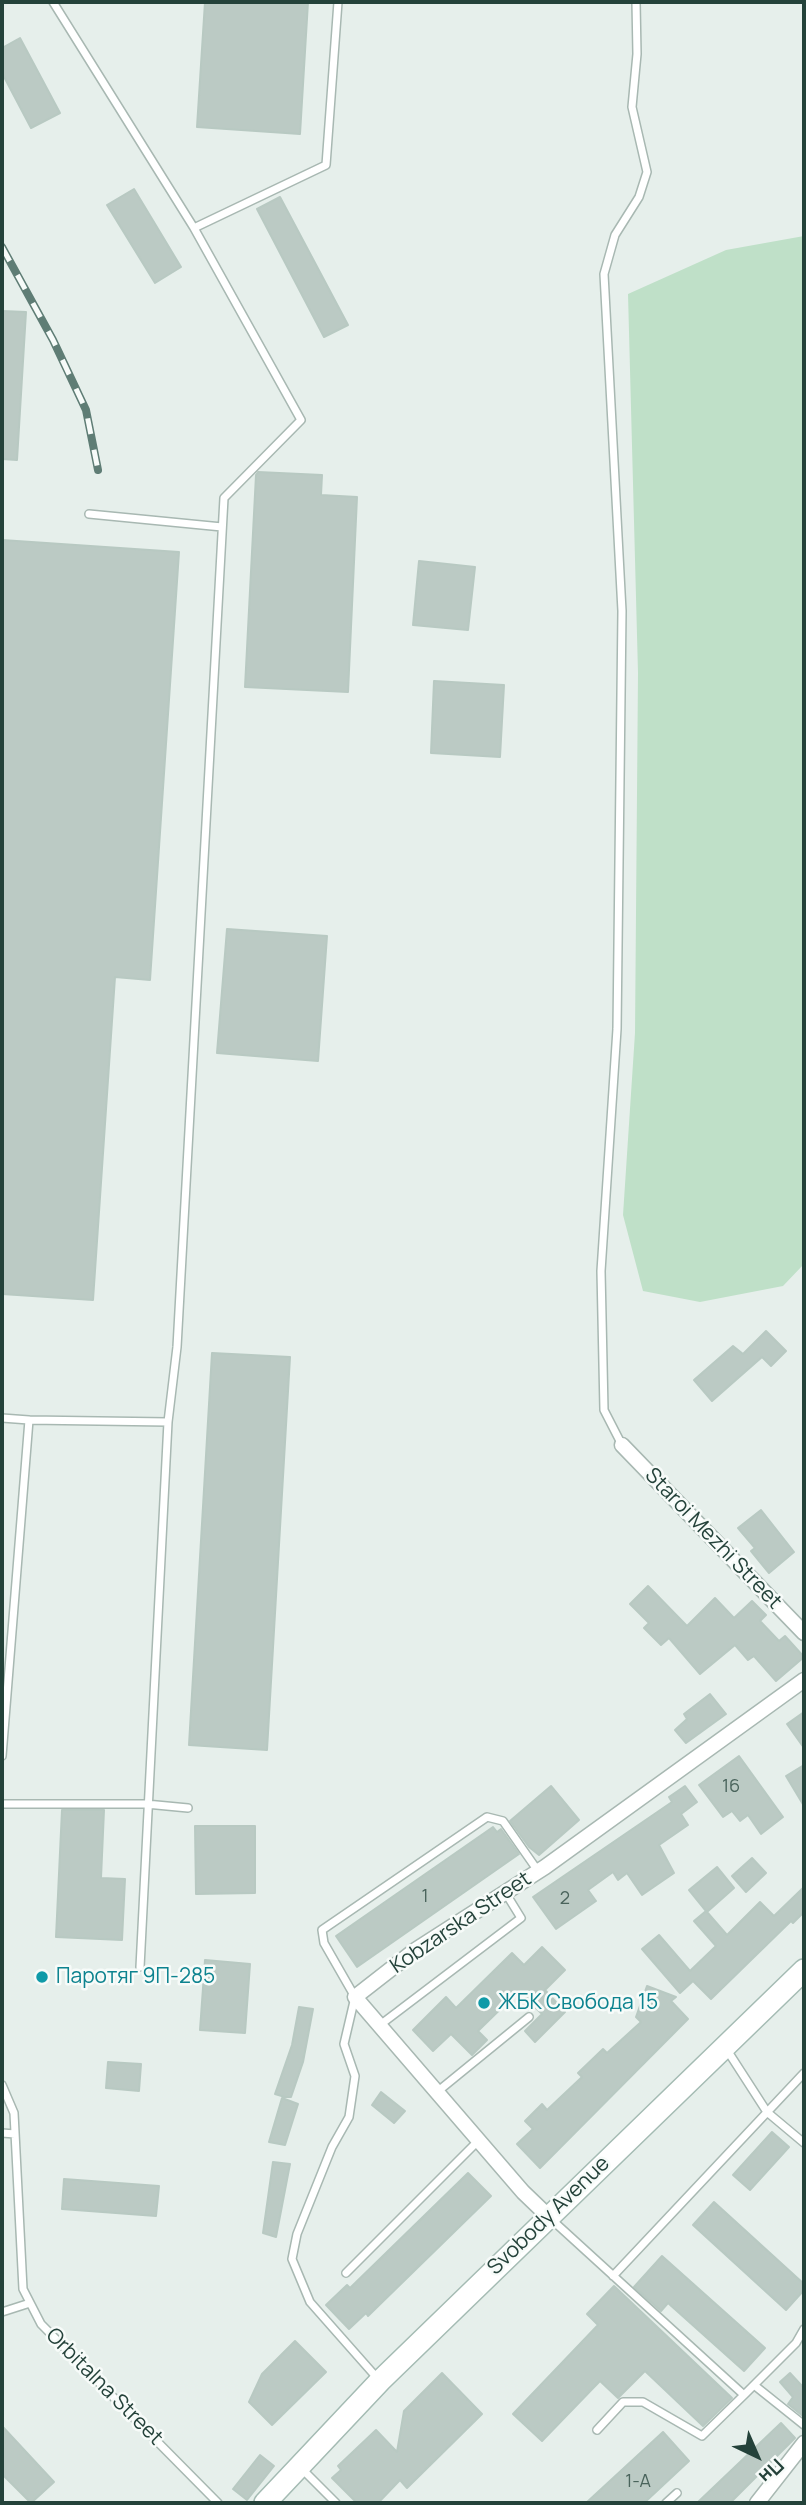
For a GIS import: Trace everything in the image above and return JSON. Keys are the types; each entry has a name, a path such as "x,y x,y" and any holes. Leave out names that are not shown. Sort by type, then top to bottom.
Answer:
{"main road":[{"name":"Svobody Avenue","path":"265,2503 380,2381 548,2216 724,2047 802,1978"},
{"name":"Svobody Avenue","path":"280,2503 299,2466"}],"street":[{"name":"Staroi Mezhi Street","path":"622,1445 804,1633"},
{"name":"Kobzarska Street","path":"355,1997 414,1951 538,1871 804,1680"},
{"path":"355,1997 548,2216"},
{"path":"757,2503 804,2443"}],"lane":[{"path":"53,2 194,228 301,420 224,498 178,1334 167,1422 139,1967"},
{"path":"194,228 326,165 338,2"},
{"path":"622,1445 604,1410 601,1270 617,1029 622,611 604,274 615,235 639,197 647,173 632,107 637,54 636,2"},
{"path":"89,514 222,527"},
{"path":"2,1418 167,1422"},
{"path":"2,1756 29,1420"},
{"path":"2,1804 146,1804 188,1808"},
{"path":"380,2381 310,2302 292,2259 297,2234 332,2147 349,2117 355,2076 344,2044 355,1997 324,1943 322,1930 487,1817 503,1821 538,1871"},
{"path":"379,2026 521,1918 505,1892"},
{"path":"437,2092 528,2017"},
{"path":"724,2047 767,2112 804,2143"},
{"path":"613,2276 804,2073"},
{"name":"Orbitalna Street","path":"2,2085 14,2113 23,2288 30,2303 41,2324 218,2503"},
{"path":"2,2133 15,2134"},
{"path":"346,2273 479,2140"},
{"path":"548,2216 744,2395"},
{"path":"2,2312 30,2303"},
{"path":"597,2430 623,2402 643,2402 702,2436 796,2343 804,2329"},
{"path":"754,2385 804,2425"},
{"path":"299,2466 336,2503"},
{"path":"666,2503 677,2493"}],"green space":[{"path":"804,236 804,1264 783,1286 700,1302 643,1291 623,1215 635,1033 638,673 628,294 726,250"}],"building":[{"path":"205,2 308,2 300,134 197,127"},
{"path":"20,38 60,113 31,128 2,73 2,48"},
{"path":"134,189 181,267 155,283 107,205"},
{"path":"280,197 348,325 324,337 257,209"},
{"path":"2,311 26,312 17,460 2,459"},
{"path":"258,472 322,475 321,495 357,497 348,692 245,687"},
{"path":"2,540 179,552 150,980 115,977 93,1300 2,1294"},
{"path":"419,561 475,567 468,630 413,625"},
{"path":"434,681 504,685 500,757 431,753"},
{"path":"227,929 327,936 318,1061 217,1053"},
{"path":"766,1331 786,1351 771,1366 762,1357 712,1401 694,1380 733,1346 743,1354"},
{"path":"212,1353 290,1357 267,1750 189,1745"},
{"path":"761,1510 794,1552 769,1573 751,1551 755,1548 738,1528"},
{"path":"648,1586 687,1626 715,1598 734,1618 752,1601 766,1615 760,1621 779,1641 785,1636 804,1657 776,1681 754,1656 748,1660 735,1645 700,1674 669,1638 661,1645 644,1628 649,1623 630,1604"},
{"path":"710,1694 726,1714 686,1743 675,1730 687,1719 684,1714"},
{"path":"804,1712 804,1748 787,1724"},
{"path":"739,1756 783,1817 761,1834 748,1815 740,1821 732,1811 723,1817 699,1785"},
{"path":"804,1765 804,1806 786,1776"},
{"path":"551,1786 579,1820 539,1855 529,1847 510,1821"},
{"path":"685,1786 697,1802 681,1814 688,1825 659,1845 674,1873 642,1895 627,1873 618,1880 613,1872 588,1890 596,1901 556,1929 533,1897 672,1802 669,1797"},
{"path":"62,1810 104,1810 101,1878 125,1879 122,1940 56,1937"},
{"path":"195,1826 255,1826 255,1893 196,1894"},
{"path":"493,1827 497,1832 501,1829 519,1854 357,1967 336,1936"},
{"path":"752,1858 766,1873 746,1892 732,1876"},
{"path":"717,1867 734,1888 707,1912 727,1935 760,1902 774,1916 804,1887 804,1912 793,1923 791,1921 711,1999 693,1981 680,1993 642,1949 659,1935 690,1971 716,1946 694,1921 706,1911 689,1890"},
{"name":"ЖБК Свобода 15","path":"542,1947 565,1970 545,1990 565,2012 535,2042 525,2031 542,2014 519,1991 478,2031 487,2040 472,2055 451,2034 433,2051 413,2030 446,1997 456,2008 512,1953 524,1965"},
{"path":"205,1960 250,1964 245,2033 200,2030"},
{"path":"647,1986 676,1997 671,2001 688,2019 540,2168 517,2144 533,2129 525,2121 542,2104 547,2110 582,2077 578,2073 603,2049 607,2053 641,2022 636,2017"},
{"path":"299,2007 313,2009 303,2062 291,2097 285,2097 275,2094 292,2045"},
{"path":"108,2062 141,2064 139,2091 106,2088"},
{"path":"381,2092 405,2111 394,2123 372,2105"},
{"path":"282,2098 298,2104 285,2145 269,2142"},
{"path":"772,2132 789,2147 750,2190 733,2175"},
{"path":"273,2162 290,2164 276,2237 263,2233"},
{"path":"468,2173 491,2196 368,2316 366,2313 349,2329 326,2305 347,2285 350,2288"},
{"path":"64,2179 159,2186 156,2216 62,2209"},
{"path":"714,2202 804,2284 804,2290 786,2310 693,2225"},
{"path":"662,2256 765,2348 744,2371 668,2303 661,2311 634,2287"},
{"path":"614,2286 732,2398 703,2426 645,2371 618,2398 600,2381 542,2441 513,2414 598,2325 587,2314"},
{"path":"295,2341 326,2372 272,2425 249,2402 262,2374"},
{"path":"442,2373 482,2414 407,2488 400,2480 378,2503 357,2503 332,2478 341,2470 338,2466 376,2430 397,2452 404,2411"},
{"path":"790,2373 802,2386 804,2383 804,2417 788,2404 793,2397 780,2382"},
{"path":"781,2423 795,2438 730,2503 697,2503"},
{"path":"2,2426 54,2482 31,2503 2,2474"},
{"path":"663,2432 689,2461 644,2503 586,2503"},
{"path":"260,2455 274,2466 247,2500 233,2489"}],"railway":[{"path":"2,247 53,340 86,410 98,470"}],"place":[{"name":"Паротяг 9П-285","path":"42,1977"},
{"name":"ЖБК Свобода 15","path":"484,2003"}]}
